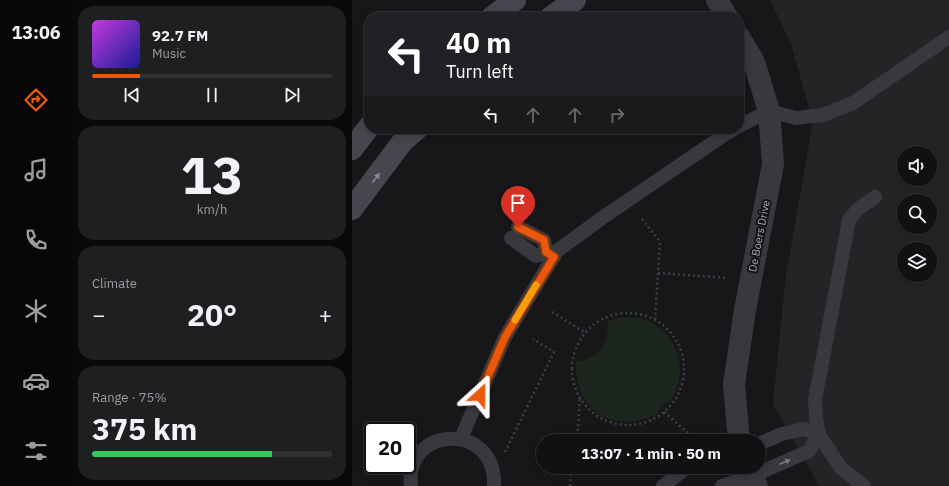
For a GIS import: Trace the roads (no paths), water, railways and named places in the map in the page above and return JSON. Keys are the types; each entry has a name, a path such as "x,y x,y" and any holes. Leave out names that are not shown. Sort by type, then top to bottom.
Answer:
{"main road":[{"path":"499,12 515,0"},
{"path":"558,12 575,0"},
{"path":"352,149 364,133"},
{"path":"352,209 403,141 411,134"}],"street":[{"path":"717,0 724,12"},
{"name":"De Boers Drive","path":"739,434 734,384 745,310 772,164 769,112 754,62 744,45"}],"lane":[{"path":"744,124 769,112 796,118 823,115 852,103 949,37"},
{"path":"461,438 505,337 550,254 557,251 602,218 726,134"},
{"path":"864,486 841,468 819,435 815,400 849,220 858,209 875,197"},
{"path":"515,233 544,240 550,254"},
{"path":"766,441 782,434 804,429 819,435"},
{"path":"722,486 753,476 809,451 819,435"},
{"path":"411,486 410,478 413,464 420,451 432,442 446,438 461,438 473,443 484,452 491,463 494,476 494,486"},
{"path":"663,486 678,474"}]}
